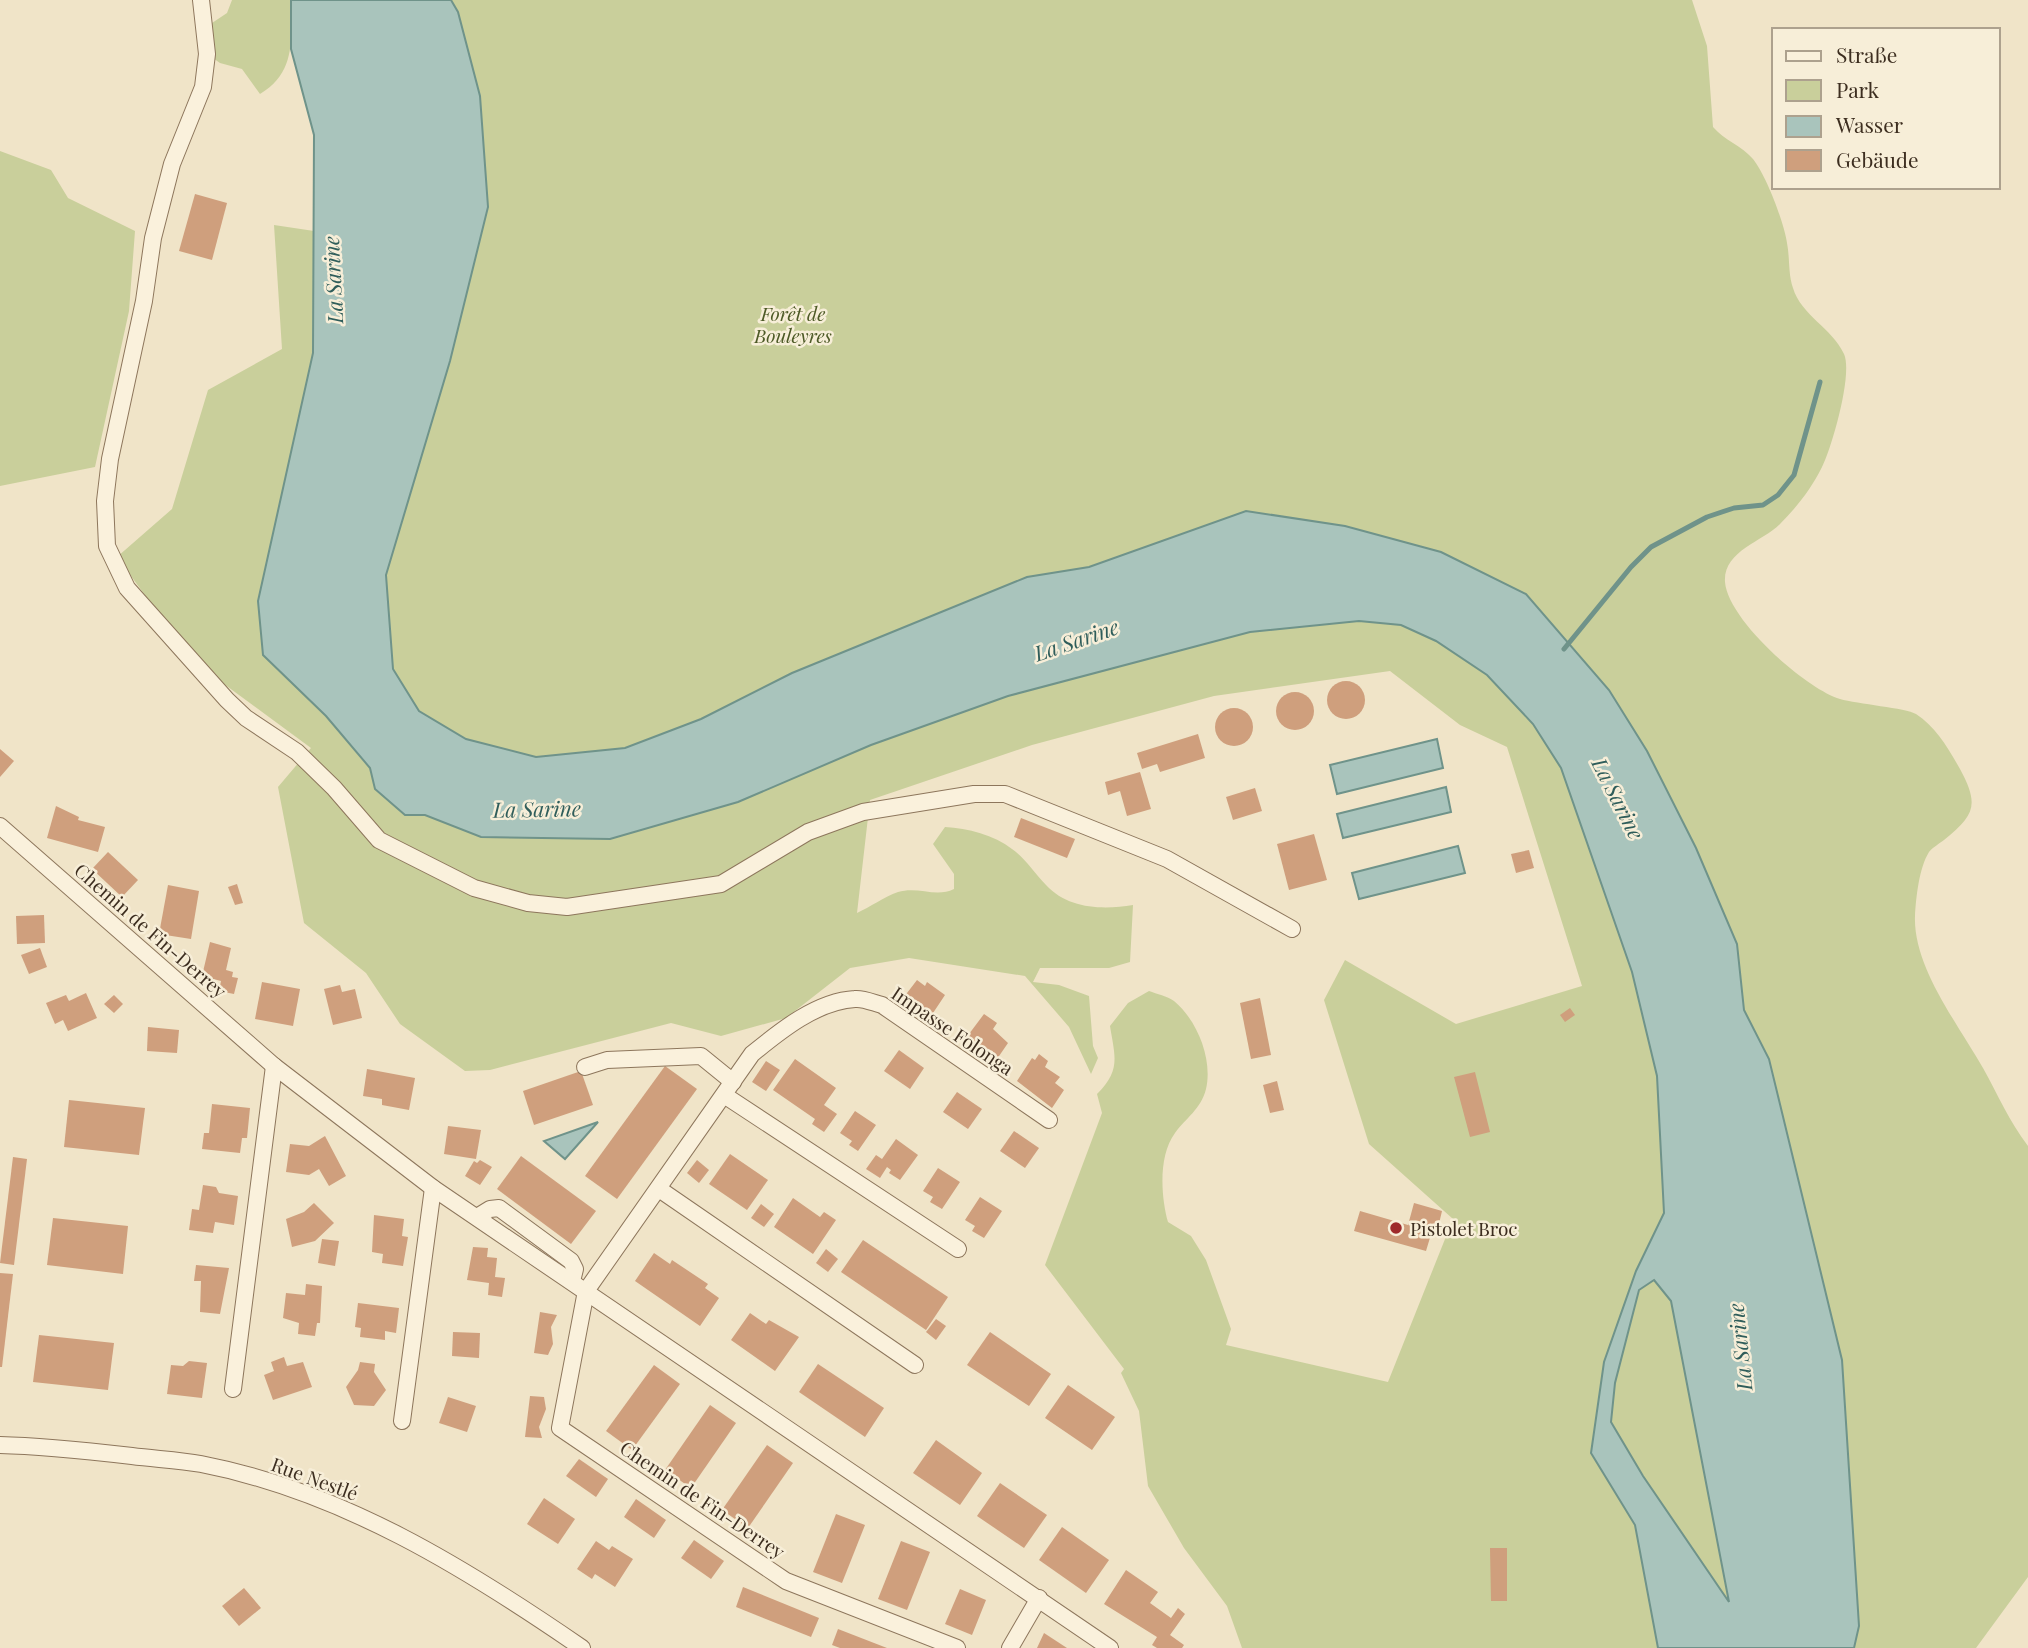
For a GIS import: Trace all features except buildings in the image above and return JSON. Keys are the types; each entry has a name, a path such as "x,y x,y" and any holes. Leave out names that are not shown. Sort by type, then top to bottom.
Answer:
{"street":[{"path":"201,0 207,54 203,87 172,164 153,238 144,301 110,459 105,501 107,546 127,588 227,700 307,761 379,839 474,888 528,903 567,906 721,884 808,832 863,812 974,794 1005,794 1068,816 1167,859 1292,929"},
{"name":"Chemin de Fin-Derrey","path":"0,826 274,1066 433,1188 1110,1648"},
{"name":"Impasse Folonga","path":"579,1286 659,1189 752,1054 786,1026 838,1002 857,998 882,1005 1049,1120"},
{"path":"585,1067 609,1059 695,1056 707,1060 728,1088 958,1249"},
{"path":"233,1389 274,1066"},
{"path":"402,1421 433,1188"},
{"path":"659,1189 915,1365"},
{"name":"Chemin de Fin-Derrey","path":"579,1286 561,1427 786,1581 957,1648"},
{"name":"Rue Nestlé","path":"0,1445 39,1446 201,1464 294,1491 382,1525 410,1540 506,1595 582,1648"},
{"path":"1010,1648 1039,1598"}],"green space":[{"path":"232,0 291,0 291,41 286,65 272,85 260,94 242,69 220,63 207,54 206,27 227,13"},
{"name":"Forêt de Bouleyres","path":"451,0 1692,0 1707,46 1713,127 1749,154 1758,166 1782,223 1791,283 1797,298 1839,345 1846,364 1844,393 1822,467 1786,518 1730,562 1725,582 1729,597 1739,615 1770,651 1825,692 1840,699 1911,712 1923,719 1936,732 1960,769 1972,801 1968,816 1962,824 1930,850 1919,883 1915,916 1916,935 1929,975 2028,1146 2028,1577 1976,1648 1854,1648 1859,1626 1842,1360 1769,1059 1744,1010 1737,944 1696,848 1647,751 1609,690 1526,594 1441,552 1345,526 1246,511 1089,567 1027,577 792,673 701,719 625,748 536,757 466,739 419,711 393,669 386,575 450,361 459,12"},
{"path":"0,151 51,170 68,198 135,231 129,311 95,467 0,486"},
{"path":"274,225 314,231 313,354 258,601 263,654 326,716 370,769 375,789 405,815 425,815 481,837 610,839 738,802 871,745 1008,696 1250,632 1359,621 1401,625 1436,641 1487,675 1533,724 1561,768 1632,972 1657,1076 1664,1213 1636,1271 1604,1362 1591,1452 1635,1525 1658,1648 1242,1648 1227,1606 1184,1548 1148,1486 1139,1411 1121,1373 1124,1369 1045,1265 1102,1113 1097,1094 1110,1078 1114,1063 1110,1026 1128,1003 1149,991 1162,995 1182,1009 1196,1029 1205,1053 1208,1077 1201,1102 1175,1133 1166,1153 1162,1177 1166,1212 1168,1222 1191,1236 1206,1260 1231,1329 1226,1345 1388,1382 1453,1219 1369,1144 1324,1000 1345,960 1456,1024 1582,986 1507,747 1460,725 1390,671 1214,696 1032,745 870,800 857,913 898,892 940,892 954,889 954,874 933,844 945,827 980,833 1005,844 1022,857 1046,885 1065,899 1098,907 1133,905 1130,962 1109,968 1040,968 1033,982 1059,985 1089,996 1093,1046 1098,1058 1091,1074 1069,1027 1025,976 909,958 850,968 786,1018 721,1036 671,1023 490,1070 465,1071 400,1024 366,973 304,923 278,787 311,748 194,662 117,557 172,509 208,390 282,349"},
{"path":"1654,1279 1671,1301 1729,1604 1643,1476 1611,1422 1615,1383 1639,1290"}],"water":[{"name":"La Sarine","path":"291,0 451,0 458,12 480,96 488,207 450,361 386,575 393,669 419,711 466,739 536,757 625,748 701,719 792,673 1027,577 1089,567 1246,511 1345,526 1441,552 1526,594 1609,690 1647,751 1696,848 1737,944 1744,1010 1769,1059 1842,1360 1859,1626 1854,1648 1658,1648 1635,1525 1591,1453 1604,1362 1636,1271 1664,1213 1657,1076 1632,972 1561,768 1533,724 1487,675 1436,641 1401,625 1359,621 1250,632 1008,696 871,745 738,802 610,839 481,837 425,815 405,815 375,789 370,768 326,716 263,655 258,601 313,353 314,135 291,49","holes":["1654,1280 1671,1301 1729,1602 1643,1476 1611,1422 1615,1383 1639,1290"]},
{"path":"1437,739 1443,768 1337,794 1330,765"},
{"path":"1446,787 1451,812 1343,838 1337,814"},
{"path":"1458,846 1465,873 1359,899 1352,873"},
{"path":"598,1122 565,1159 544,1141"}],"waterway":[{"path":"1564,649 1631,567 1651,547 1707,517 1734,508 1763,505 1778,495 1794,475 1820,382"}],"place":[{"name":"Pistolet Broc","path":"1396,1228"}]}
